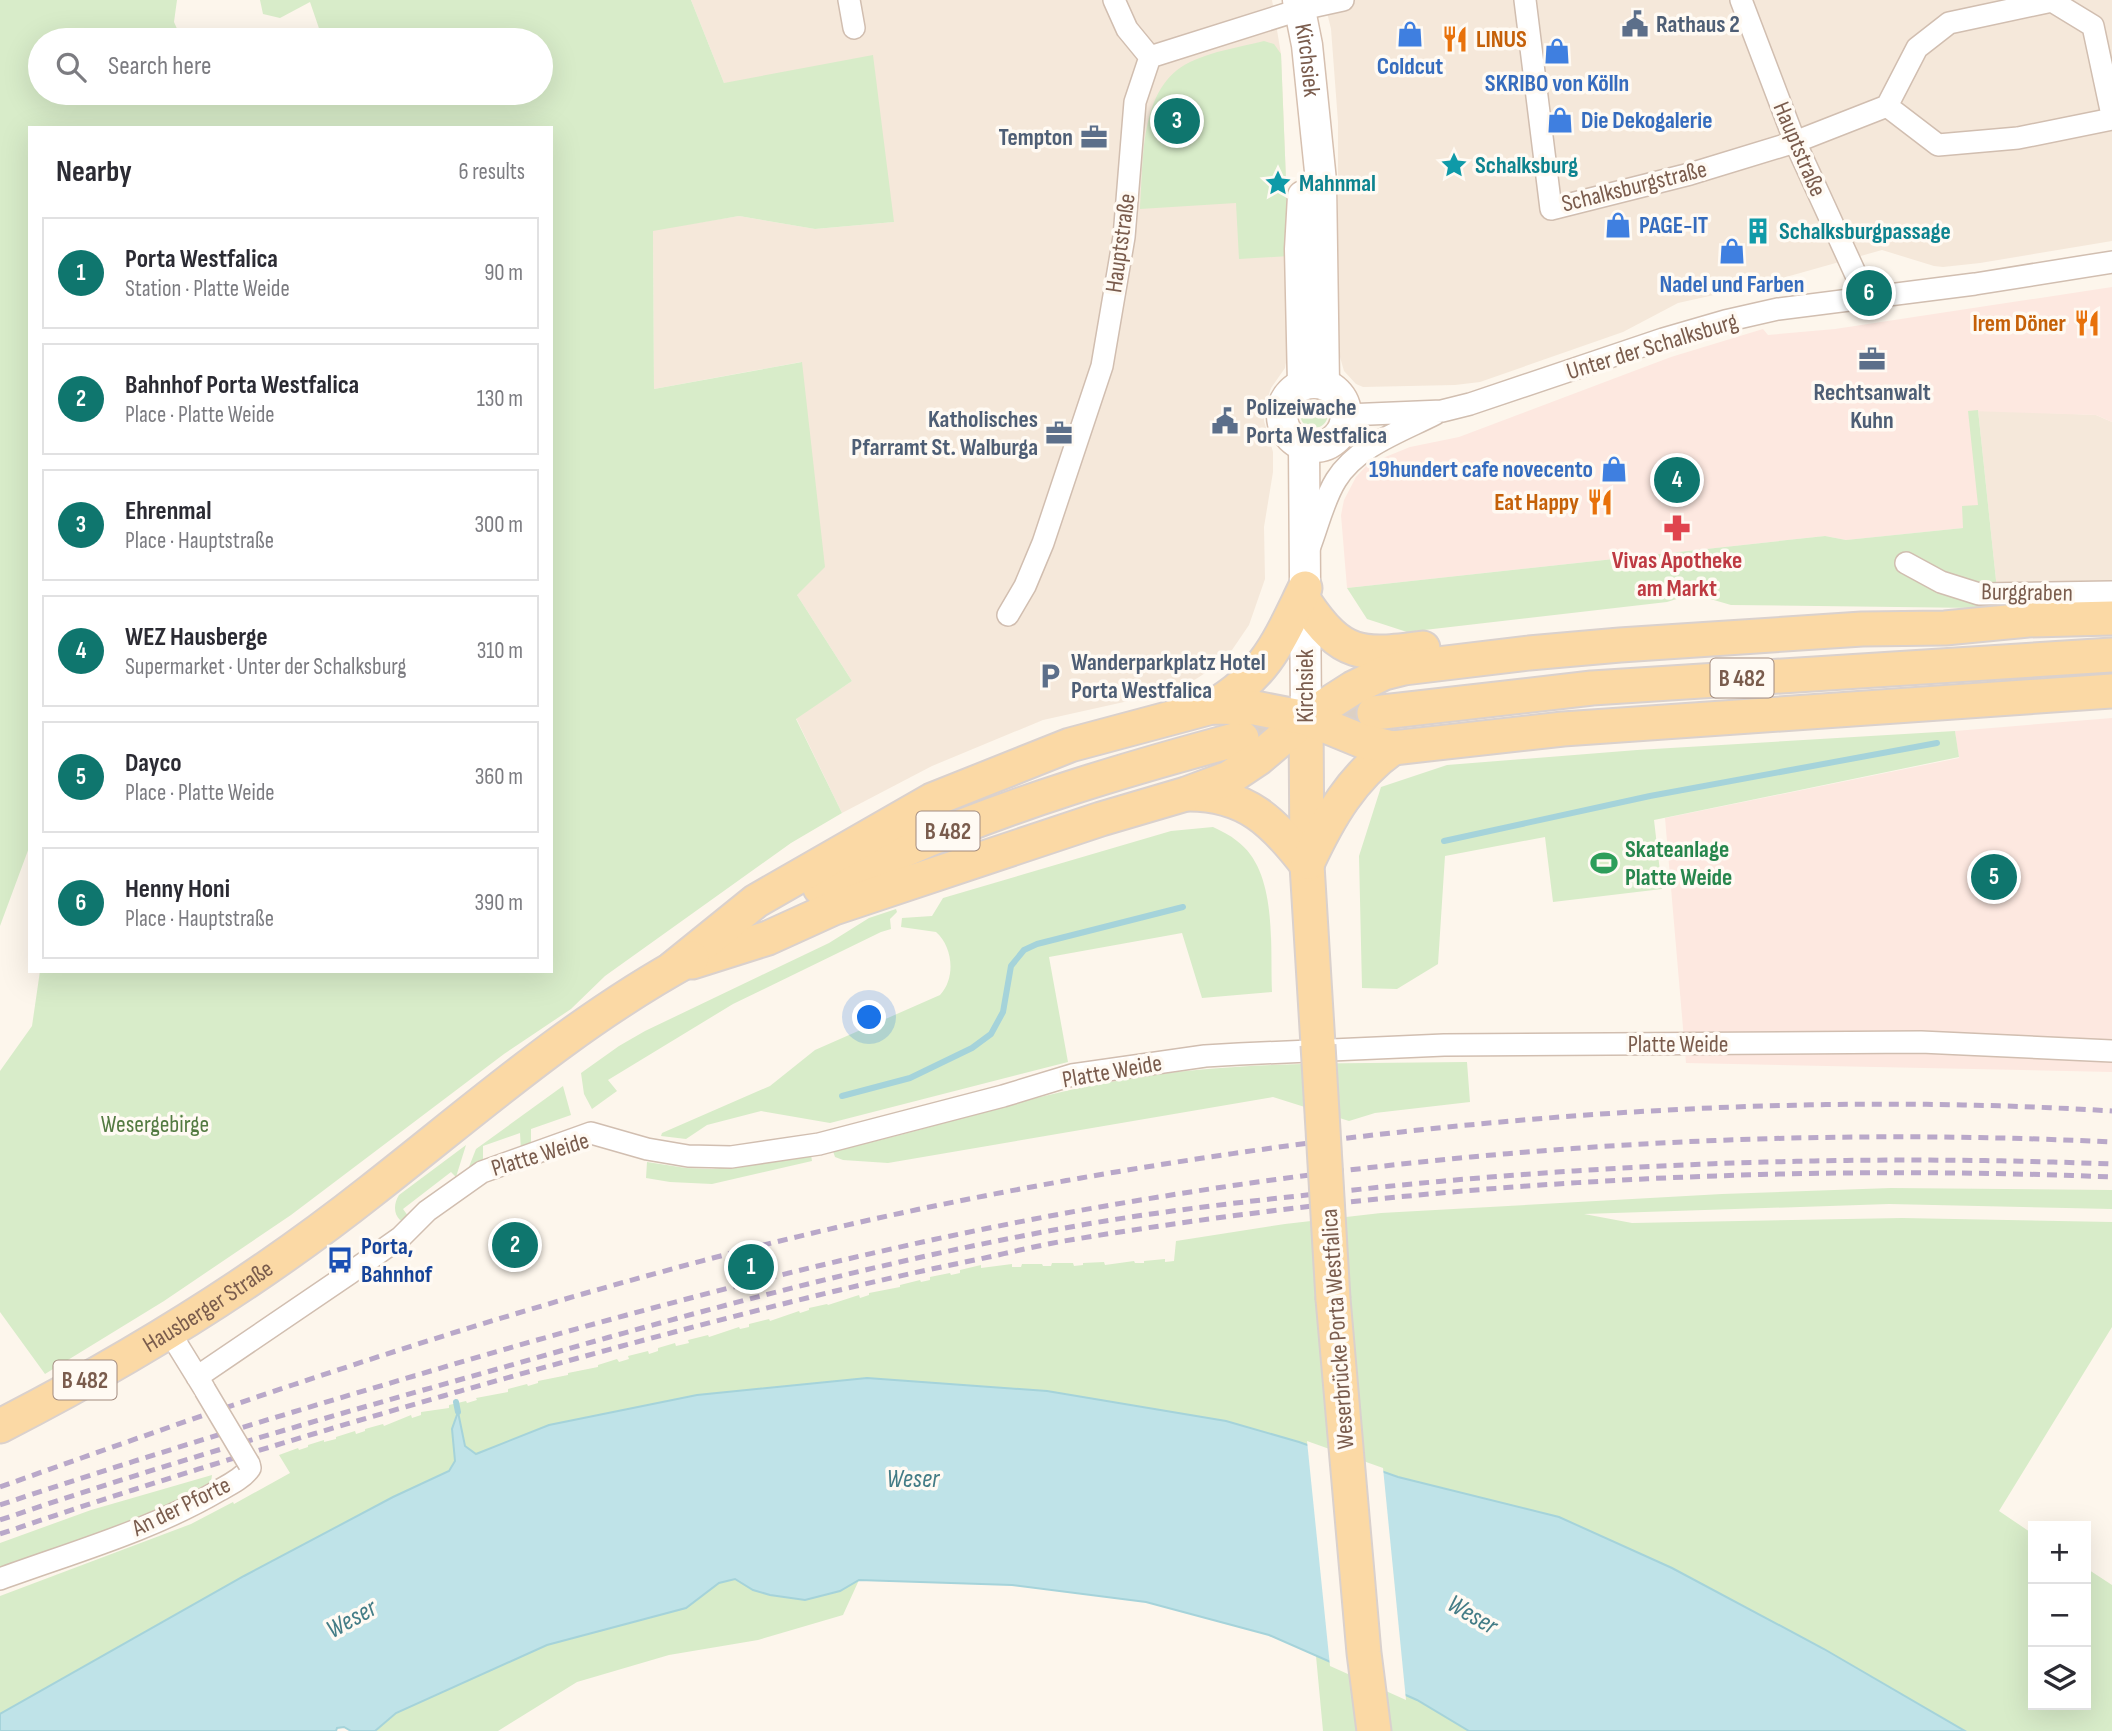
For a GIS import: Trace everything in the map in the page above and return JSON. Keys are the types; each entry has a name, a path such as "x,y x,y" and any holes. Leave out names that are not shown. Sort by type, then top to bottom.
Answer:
{"main road":[{"name":"Kirchsiek","path":"1300,5 1321,181 1314,384"},
{"path":"1314,384 1340,396 1346,415 1345,425 1333,441 1314,447 1304,446 1287,433 1282,413 1288,396 1314,384"},
{"name":"Kirchsiek","path":"1304,446 1307,864 1311,925"},
{"path":"1305,584 1327,631 1347,646 1359,651 1394,652 1469,642 1529,653"},
{"path":"673,968 756,901 932,800 1070,745 1212,706 1234,694 1263,666 1285,629 1305,584"},
{"path":"673,968 768,938 834,908 1229,778 1248,767 1306,718 1353,688 1404,668 1529,653 1796,633 2112,618"},
{"name":"B 482","path":"1374,713 1592,688 2112,655"},
{"path":"1212,706 1255,708 1306,718 1362,741 1393,748 1563,729 2112,691"},
{"name":"B 482","path":"673,968 837,879 949,830 1140,765 1242,738"},
{"path":"1186,794 1216,795 1258,812 1307,864 1348,790 1370,766 1393,748"},
{"name":"Weserbrücke Porta Westfalica","path":"1311,925 1333,1298 1364,1653 1374,1731"},
{"name":"Hausberger Straße","path":"0,1426 170,1333 371,1191 507,1081 618,1000 673,968"}],"street":[{"path":"849,0 854,28"},
{"path":"1114,0 1128,29 1150,57 1300,5 1343,0"},
{"name":"Schalksburgstraße","path":"1525,0 1551,209 1690,174 1795,142"},
{"name":"Hauptstraße","path":"1741,0 1795,142 1867,299"},
{"path":"1795,142 1887,106 1917,48 1949,23 2052,1 2093,26 2112,117 2018,138 1938,145 1887,106"},
{"name":"Hauptstraße","path":"1008,615 1025,586 1043,544 1102,366 1124,237 1135,102 1150,57"},
{"path":"1867,299 2112,262"},
{"name":"Unter der Schalksburg","path":"1346,415 1442,411 1725,321 1779,309 1867,299"},
{"name":"Unter der Schalksburg","path":"1305,584 1334,483 1350,462 1381,442 1442,411"},
{"name":"Burggraben","path":"1906,563 1941,582 1979,594 2112,592"},
{"name":"Platte Weide","path":"201,1383 401,1237 427,1211 482,1172 591,1133 647,1149 688,1156 731,1157 819,1144 1003,1096 1072,1075 1205,1056 1444,1045 1921,1042 2112,1051"},
{"name":"An der Pforte","path":"0,1579 159,1521 206,1498 246,1474 250,1468 249,1464 170,1333"}],"shaded area":[{"path":"691,0 1272,0 1281,54 1289,256 1288,351 1285,368 1271,388 1264,409 1264,421 1273,452 1273,472 1264,527 1265,579 1249,625 1232,650 1216,666 1169,692 1043,720 932,766 842,813 796,718 852,681 797,595 801,362 654,389 653,230 739,216 815,229 894,222 724,83"},
{"path":"1324,0 2112,0 2112,241 1943,267 1882,250 1750,287 1678,303 1623,332 1480,382 1363,387 1356,384 1344,371 1338,350 1338,122 1331,29"},
{"path":"2112,287 2112,422 2096,415 1969,411 1979,505 1963,528 1846,540 1825,536 1347,588 1341,515 1344,500 1356,477 1368,464 1410,447 1459,437 1671,357 1763,329 1768,335 1835,329"},
{"path":"1978,410 2096,415 2112,422 2112,602 1998,599"},
{"path":"2112,718 2112,1072 1686,1063 1665,818 1959,758 1955,731"}],"green space":[{"name":"Wesergebirge","path":"0,0 177,0 174,22 177,28 28,28 28,105 553,105 553,28 319,28 310,2 280,18 263,14 260,0 691,0 724,83 873,55 894,222 815,229 739,216 653,231 654,389 802,362 825,567 797,595 852,681 796,719 842,813 791,843 605,976 571,1009 504,1054 291,1215 164,1301 45,1374 0,1312 0,1071 32,1026 40,973 553,973 553,126 28,126 28,850 0,926"},
{"path":"1264,41 1274,44 1281,54 1289,256 1239,259 1236,203 1140,209 1144,148 1152,107 1173,74 1190,62 1208,55"},
{"path":"1314,400 1324,404 1328,414 1324,424 1314,428 1304,424 1300,414 1304,404"},
{"path":"1978,410 1998,599 1977,608 1731,605 1693,594 1667,602 1407,632 1367,619 1347,588 1825,536 1846,540 1963,528 1962,506 1978,505 1968,411"},
{"path":"1955,731 1959,757 1654,820 1662,889 1553,902 1545,837 1445,856 1438,964 1397,989 1362,988 1359,856 1381,787 1447,765 1637,750"},
{"path":"1213,827 1237,841 1250,854 1266,890 1271,932 1272,992 1202,998 1182,933 1049,957 1068,1062 830,1123 761,1111 707,1125 686,1139 661,1136 662,1133 770,1086 815,1050 940,995 949,980 950,972 946,946 936,932 901,927 902,918 932,916 943,898 1171,831"},
{"path":"896,909 897,912 890,919 891,929 733,1004 608,1080 617,1091 592,1109 584,1094 581,1073 619,1046 829,943 869,918"},
{"path":"1467,1062 1470,1102 1375,1113 1349,1121 1273,1097 888,1163 843,1160 835,1157 833,1151 1053,1094 1169,1073 1297,1064"},
{"path":"563,1086 571,1115 531,1129 531,1147 521,1151 520,1133 483,1146 483,1165 465,1177 476,1149"},
{"path":"466,1145 456,1177 451,1172 403,1209 411,1220 400,1220 395,1208 399,1195"},
{"path":"811,1155 812,1161 712,1184 646,1178 647,1162 712,1169"},
{"path":"1891,1188 2112,1190 2112,1209 1889,1204 1584,1214 1632,1223 1902,1218 2112,1222 2112,1327 1999,1511 2028,1531 2028,1710 2091,1710 2091,1571 2112,1585 2112,1731 1965,1731 1824,1649 1672,1568 1559,1517 1398,1477 1299,1442 1226,1421 1047,1391 867,1378 697,1395 549,1425 476,1454 465,1446 457,1413 452,1429 455,1461 449,1471 393,1497 244,1576 0,1714 0,1596 191,1524 233,1502 234,1504 290,1473 279,1455 324,1440 336,1439 355,1431 356,1434 383,1424 384,1426 411,1415 412,1418 421,1415 421,1412 449,1408 449,1405 508,1392 508,1389 598,1367 617,1359 619,1362 629,1359 628,1356 648,1351 649,1354 675,1343 676,1346 689,1343 688,1340 749,1327 749,1324 769,1319 770,1321 859,1295 860,1298 900,1285 930,1280 930,1277 960,1273 960,1270 981,1265 981,1268 1012,1264 1012,1267 1021,1267 1022,1264 1051,1266 1052,1263 1073,1263 1074,1266 1104,1262 1105,1265 1165,1259 1165,1262 1174,1261 1176,1241 1285,1224 1381,1213 1722,1194"},
{"path":"212,1475 211,1482 150,1515 0,1568 0,1543 91,1510"},
{"path":"735,1579 742,1582 840,1591 859,1580 843,1615 758,1640 669,1655 577,1682 498,1731 375,1731 396,1713 547,1645 686,1608 719,1583"},
{"path":"1316,1656 1417,1700 1469,1731 1323,1731"}],"water":[{"name":"Weser","path":"867,1378 1047,1391 1226,1421 1299,1442 1398,1477 1559,1517 1672,1568 1824,1649 1965,1731 1469,1731 1417,1700 1269,1635 1146,1602 1012,1585 859,1580 840,1591 805,1600 753,1590 735,1579 719,1583 686,1608 547,1645 396,1713 375,1731 351,1731 344,1727 337,1728 336,1731 0,1731 0,1714 244,1576 393,1497 449,1471 455,1461 452,1429 458,1412 465,1446 476,1454 549,1425 697,1395"}],"pier":[{"path":"1307,1441 1383,1468 1406,1700 1330,1666"}],"waterway":[{"path":"1444,841 1650,796 1937,743"},
{"path":"842,1096 910,1078 972,1048 991,1034 1003,1012 1011,966 1024,950 1037,944 1183,907"},
{"path":"456,1402 458,1412"}],"tunnel":[{"path":"1242,738 1374,713"}],"railway":[{"path":"0,1487 328,1373 577,1296 827,1230 1078,1178 1332,1140 1624,1113 1917,1104 2112,1111"},
{"path":"0,1505 310,1407 656,1307 901,1247 1066,1213 1326,1173 1456,1158 1587,1148 1718,1140 1849,1137 2112,1142"},
{"path":"0,1520 243,1443 702,1311 847,1274 992,1242 1100,1222 1204,1207 1440,1181 1632,1168 1728,1163 1920,1160 2112,1164"},
{"path":"0,1534 310,1435 622,1346 845,1289 1064,1241 1333,1204 1592,1182 1852,1173 2112,1177"}],"place":[{"name":"Rathaus 2","path":"1635,24"},
{"name":"Coldcut","path":"1410,34"},
{"name":"LINUS","path":"1455,39"},
{"name":"SKRIBO von Kölln","path":"1557,51"},
{"name":"Die Dekogalerie","path":"1560,120"},
{"name":"Ehrenmal","path":"1177,121"},
{"name":"Tempton","path":"1094,137"},
{"name":"Schalksburg","path":"1454,165"},
{"name":"Mahnmal","path":"1278,183"},
{"name":"PAGE-IT","path":"1618,225"},
{"name":"Schalksburgpassage","path":"1758,231"},
{"name":"Nadel und Farben","path":"1732,251"},
{"name":"Henny Honi","path":"1869,293"},
{"name":"Irem Döner","path":"2087,323"},
{"name":"Rechtsanwalt Kuhn","path":"1872,359"},
{"name":"Polizeiwache Porta Westfalica","path":"1225,421"},
{"name":"Katholisches Pfarramt St. Walburga","path":"1059,433"},
{"name":"19hundert cafe novecento","path":"1614,469"},
{"name":"WEZ Hausberge","path":"1677,480"},
{"name":"Eat Happy","path":"1600,502"},
{"name":"Vivas Apotheke am Markt","path":"1677,528"},
{"name":"Wanderparkplatz Hotel Porta Westfalica","path":"1050,676"},
{"name":"Skateanlage Platte Weide","path":"1604,863"},
{"name":"Dayco","path":"1994,877"},
{"name":"Bahnhof Porta Westfalica","path":"515,1245"},
{"name":"Porta, Bahnhof","path":"340,1260"},
{"name":"Porta Westfalica","path":"751,1267"}]}
